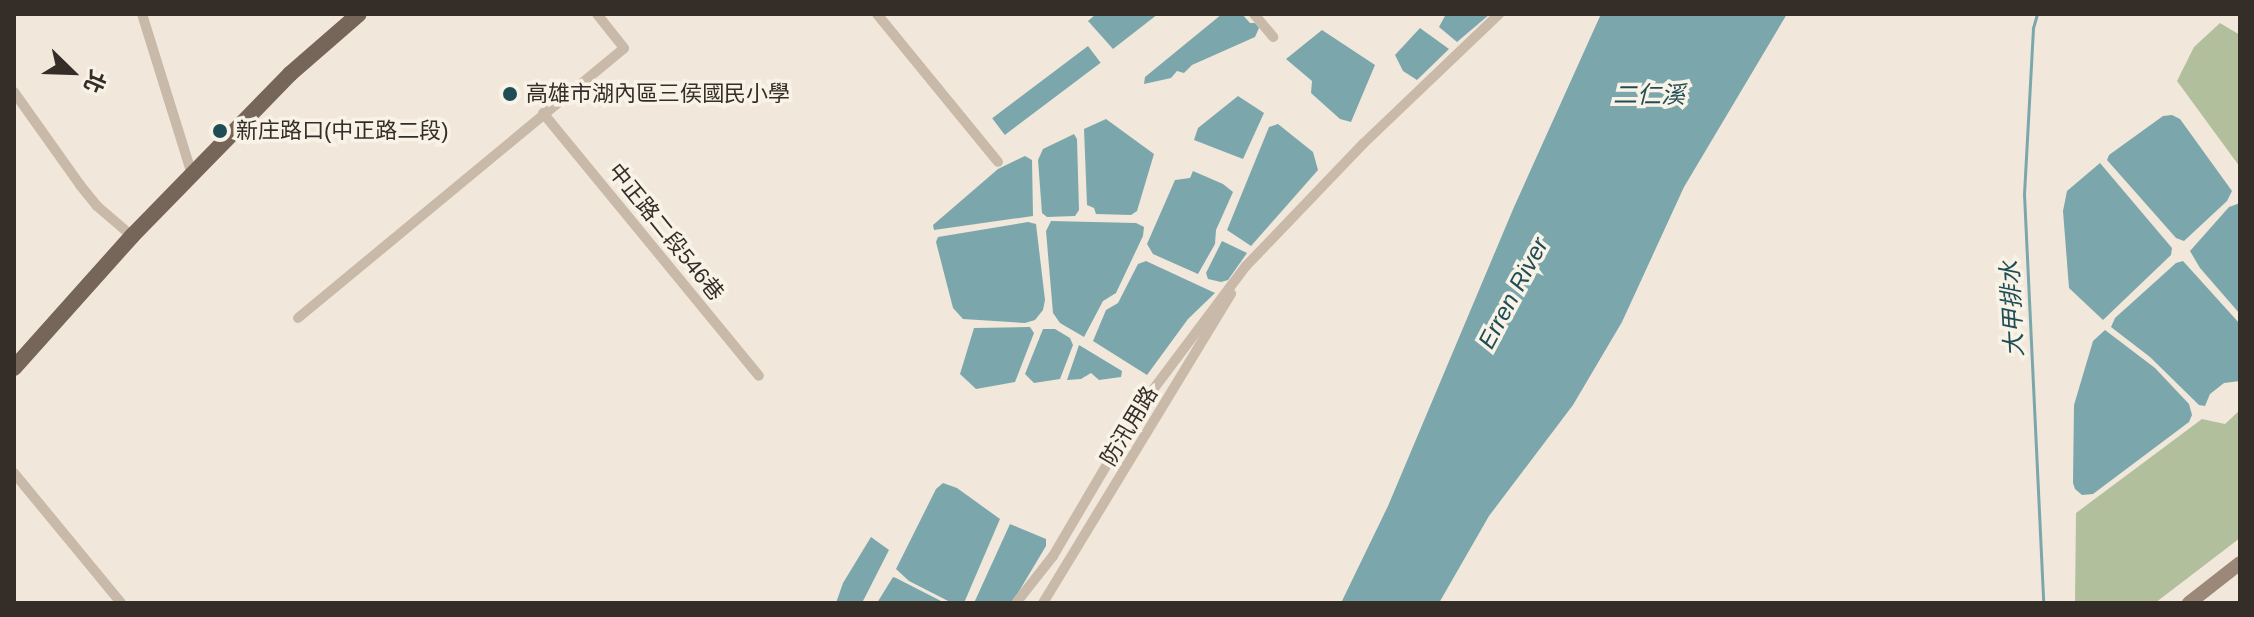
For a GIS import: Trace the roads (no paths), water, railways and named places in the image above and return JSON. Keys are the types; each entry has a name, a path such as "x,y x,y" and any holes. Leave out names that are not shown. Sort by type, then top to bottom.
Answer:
{"main road":[{"path":"14,368 132,236 290,74 359,14"}],"street":[{"path":"142,14 192,175"},
{"path":"298,318 624,48 597,14"},
{"path":"877,14 998,162"},
{"path":"1254,14 1273,37"},
{"path":"1016,603 1053,556 1143,403 1246,266 1364,143 1499,14"},
{"path":"14,92 23,100 80,185 132,236"},
{"name":"中正路二段546巷","path":"543,113 759,376"},
{"name":"防汛用路","path":"1043,603 1246,266"},
{"path":"14,473 121,603"},
{"path":"2189,603 2240,563"}],"water":[{"path":"1096,14 1158,14 1113,49 1088,21"},
{"path":"1222,14 1242,14 1250,23 1255,23 1259,28 1255,37 1192,65 1184,73 1177,71 1171,78 1144,84 1145,77"},
{"path":"1446,14 1490,14 1457,42 1439,27"},
{"name":"二仁溪","path":"1601,14 1787,14 1684,187 1622,322 1573,405 1489,516 1439,603 1341,603 1388,506 1514,207"},
{"path":"1420,28 1449,49 1417,80 1403,71 1395,55"},
{"path":"1322,30 1375,65 1351,122 1340,119 1311,93 1312,81 1286,59"},
{"path":"1088,46 1101,63 1005,135 992,118"},
{"path":"1238,96 1264,113 1243,159 1194,140 1198,128"},
{"path":"2172,115 2180,119 2232,191 2227,201 2184,241 2176,238 2107,160 2109,155 2163,116"},
{"path":"1106,119 1154,154 1137,211 1131,215 1096,214 1094,208 1087,205 1084,129"},
{"path":"1278,124 1313,152 1318,170 1251,246 1227,230 1269,127"},
{"path":"1074,134 1077,139 1079,210 1075,216 1047,217 1042,213 1038,160 1043,149"},
{"path":"1025,156 1032,160 1033,216 934,230 933,225 998,169"},
{"path":"2100,163 2172,248 2171,255 2103,320 2069,288 2063,211 2067,191"},
{"path":"1193,171 1223,184 1233,192 1216,230 1215,244 1198,274 1153,254 1147,244 1175,180 1190,178"},
{"path":"2240,203 2240,314 2200,268 2190,251 2229,207"},
{"path":"1051,221 1136,223 1144,227 1143,236 1116,293 1103,301 1084,337 1060,323 1053,313 1046,231"},
{"path":"1028,222 1036,224 1045,300 1043,310 1035,320 1025,323 963,319 953,308 936,242 938,237"},
{"path":"1222,241 1247,253 1228,280 1221,282 1208,279 1206,273"},
{"path":"1146,261 1215,293 1188,319 1147,375 1093,341 1106,310 1118,303 1138,264"},
{"path":"2183,261 2240,324 2240,381 2224,383 2210,394 2205,406 2199,405 2150,357 2111,327 2115,318 2176,263"},
{"path":"1030,327 1034,333 1015,382 976,389 960,374 974,328"},
{"path":"1043,329 1055,329 1070,338 1073,345 1060,379 1034,383 1025,374"},
{"path":"2105,330 2155,368 2189,404 2192,415 2189,422 2093,494 2082,495 2073,483 2074,405 2093,341"},
{"path":"1079,345 1122,371 1121,377 1099,380 1091,373 1081,379 1067,380"},
{"path":"943,483 957,488 1000,519 964,603 952,603 909,581 896,569 936,489"},
{"path":"1010,524 1046,539 1046,546 1012,603 974,603"},
{"path":"871,537 889,550 862,603 836,603 843,583"},
{"path":"893,577 896,578 945,603 877,603"}],"waterway":[{"name":"大甲排水","path":"2037,14 2033,28 2024,194 2043,603"}],"place":[{"name":"高雄市湖內區三侯國民小學","path":"510,94"},
{"name":"新庄路口(中正路二段)","path":"220,131"}],"water label":[{"name":"Erren River","path":"1513,293"}]}
